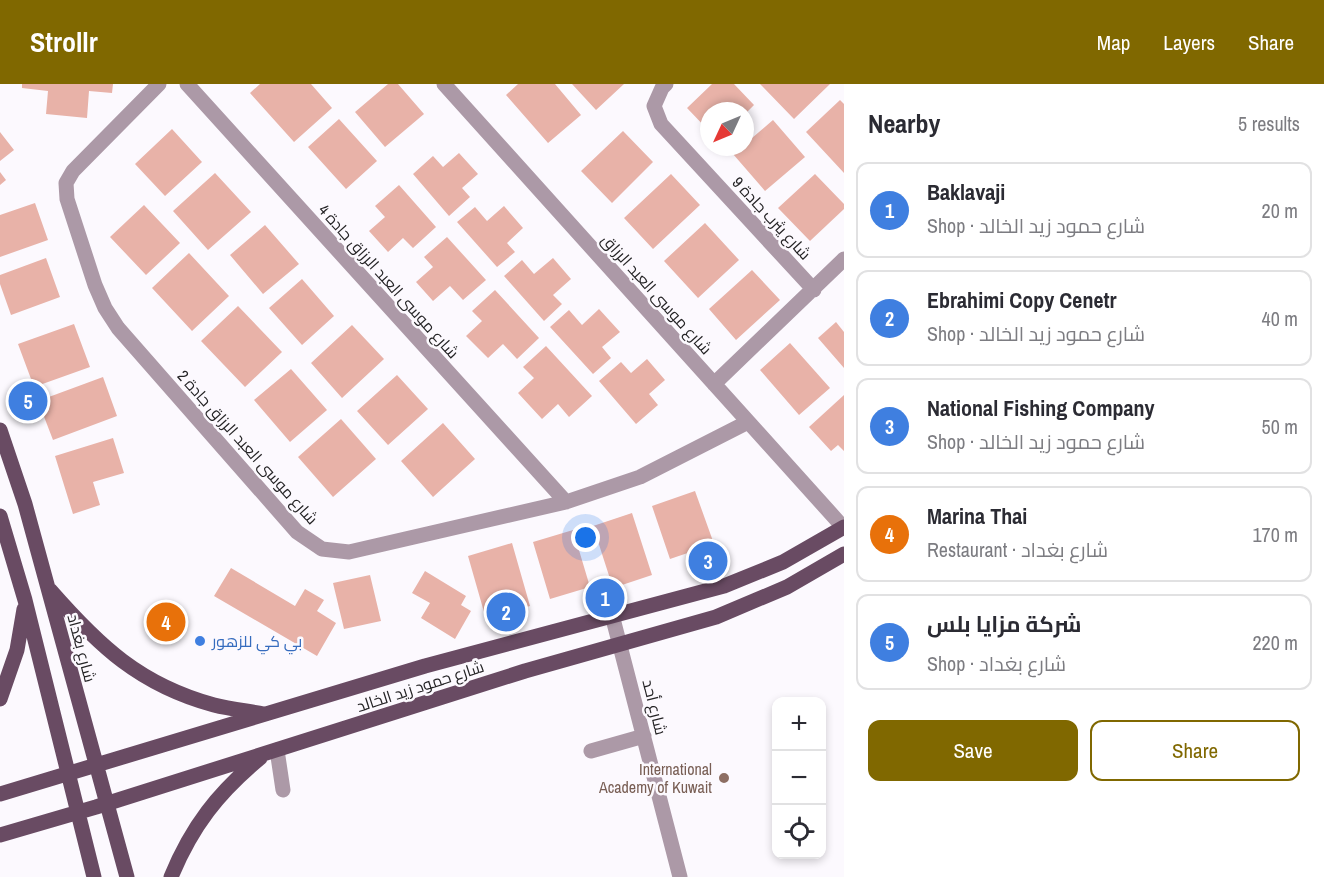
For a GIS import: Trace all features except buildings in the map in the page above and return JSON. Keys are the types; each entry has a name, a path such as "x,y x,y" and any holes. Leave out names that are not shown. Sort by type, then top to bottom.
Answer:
{"main road":[{"name":"شارع بغداد","path":"0,430 25,504 127,877"},
{"path":"0,516 25,600 94,877"},
{"name":"شارع حمود زيد الخالد","path":"0,794 425,666 723,586 783,562 844,527"},
{"name":"شارع حمود زيد الخالد","path":"0,835 77,813 525,671 716,617 787,587 844,554"},
{"path":"47,588 99,644 147,678 199,701 267,714"},
{"path":"0,699 17,650 25,600"},
{"path":"171,877 190,836 206,812 224,790 271,752"}],"street":[{"name":"شارع موسى العبد الرزاق جادة 2","path":"159,84 73,171 66,183 68,199 95,285 105,308 118,328 297,532 322,549 349,552 566,502 640,477 748,422"},
{"name":"شارع موسى العبد الرزاق جادة 4","path":"186,84 566,502"},
{"name":"شارع موسى العبد الرزاق","path":"444,84 844,527"},
{"name":"شارع يثرب جادة 9","path":"666,84 654,106 661,124 814,290"},
{"path":"714,384 844,259"},
{"name":"شارع أحد","path":"612,615 680,877"},
{"path":"591,751 644,736"},
{"path":"271,752 283,790"}],"place":[{"name":"شركة مزايا بلس","path":"28,401"},
{"name":"National Fishing Company","path":"708,561"},
{"name":"Baklavaji","path":"605,598"},
{"name":"Ebrahimi Copy Cenetr","path":"506,612"},
{"name":"Marina Thai","path":"166,622"},
{"name":"بي كي للزهور","path":"200,641"},
{"name":"International Academy of Kuwait","path":"724,778"}]}
